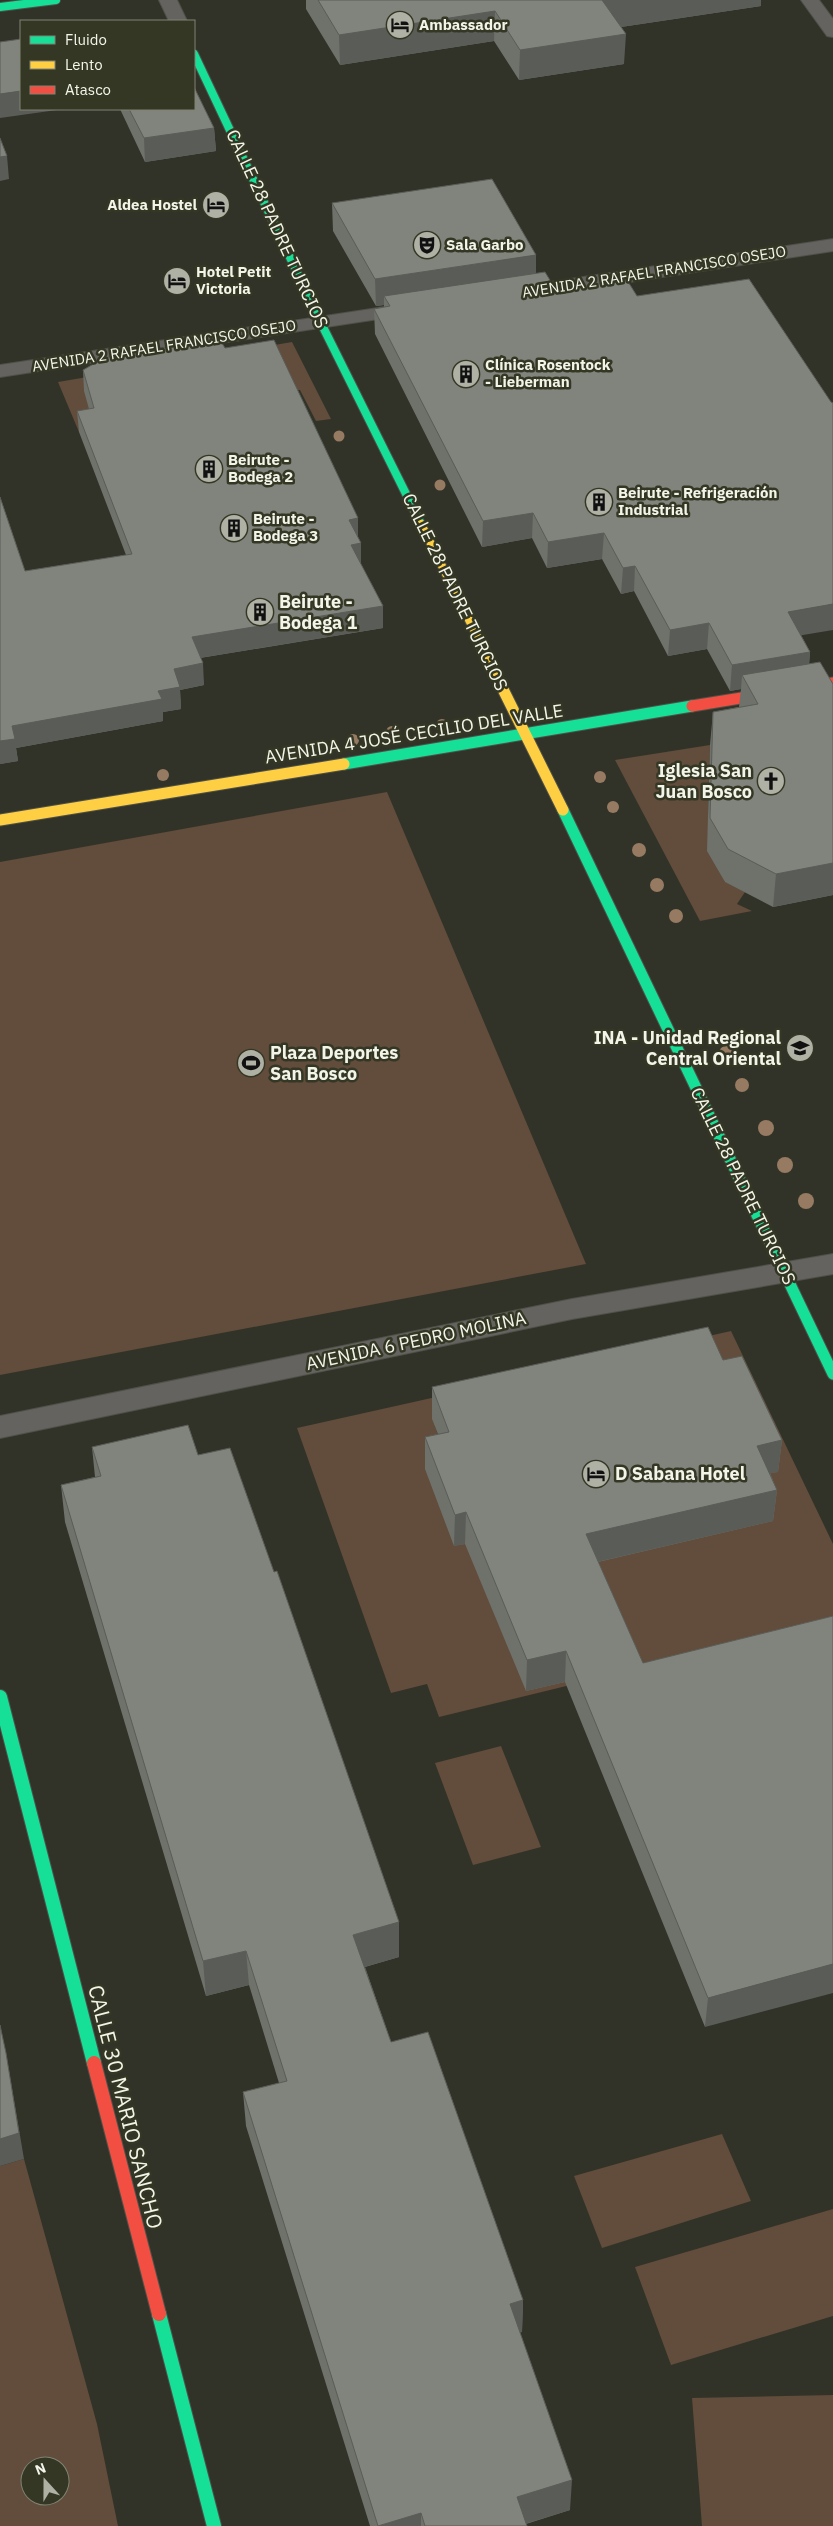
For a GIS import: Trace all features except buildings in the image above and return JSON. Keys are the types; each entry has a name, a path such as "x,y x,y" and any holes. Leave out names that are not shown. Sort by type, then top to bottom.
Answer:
{"main road":[{"path":"0,7 56,0"},
{"name":"CALLE 28 PADRE TURCIOS","path":"195,56 321,323 526,734 833,1374"},
{"name":"AVENIDA 4 JOSÉ CECILIO DEL VALLE","path":"0,820 833,683"},
{"name":"CALLE 30 MARIO SANCHO","path":"0,1697 214,2526"}],"street":[{"path":"168,0 178,20"},
{"path":"810,0 833,32"},
{"name":"AVENIDA 2 RAFAEL FRANCISCO OSEJO","path":"497,296 833,245"},
{"name":"AVENIDA 2 RAFAEL FRANCISCO OSEJO","path":"0,371 429,306"},
{"name":"AVENIDA 6 PEDRO MOLINA","path":"0,1427 572,1309 833,1264"}],"shaded area":[{"path":"292,342 331,419 316,421 300,390 98,400 79,432 58,382"},
{"path":"710,745 708,818 733,863 724,881 745,892 737,904 752,911 700,921 615,760"},
{"name":"Plaza Deportes San Bosco","path":"387,792 586,1264 0,1375 0,862"},
{"path":"731,1331 833,1544 833,1621 439,1717 427,1684 391,1693 297,1428","holes":["432,1419 481,1540 454,1546 449,1463"]},
{"path":"501,1746 541,1847 473,1865 435,1763"},
{"path":"722,2134 751,2201 602,2248 574,2176"},
{"path":"24,2159 97,2424 118,2526 0,2526 0,2166"},
{"path":"833,2209 833,2316 671,2365 635,2267"},
{"path":"833,2395 833,2526 702,2526 692,2398"}],"traffic: fast":[{"path":"0,7 56,0"},
{"path":"195,56 321,323 421,524"},
{"path":"344,764 692,706"},
{"path":"563,810 833,1374"},
{"path":"0,1697 94,2063"},
{"path":"159,2314 214,2526"}],"traffic: slow":[{"path":"421,524 563,810"},
{"path":"0,820 344,764"}],"traffic: jam":[{"path":"692,706 833,683"},
{"path":"94,2063 159,2314"}],"place":[{"name":"Ambassador","path":"400,25"},
{"name":"Aldea Hostel","path":"216,205"},
{"name":"Sala Garbo","path":"427,245"},
{"name":"Hotel Petit Victoria","path":"177,281"},
{"name":"Clínica Rosentock - Lieberman","path":"466,374"},
{"name":"Beirute - Bodega 2","path":"209,469"},
{"name":"Beirute - Refrigeración Industrial","path":"599,502"},
{"name":"Beirute - Bodega 3","path":"234,528"},
{"name":"Beirute - Bodega 1","path":"260,612"},
{"name":"Iglesia San Juan Bosco","path":"771,781"},
{"name":"INA - Unidad Regional Central Oriental","path":"800,1048"},
{"name":"Plaza Deportes San Bosco","path":"251,1063"},
{"name":"D Sabana Hotel","path":"596,1474"}]}
